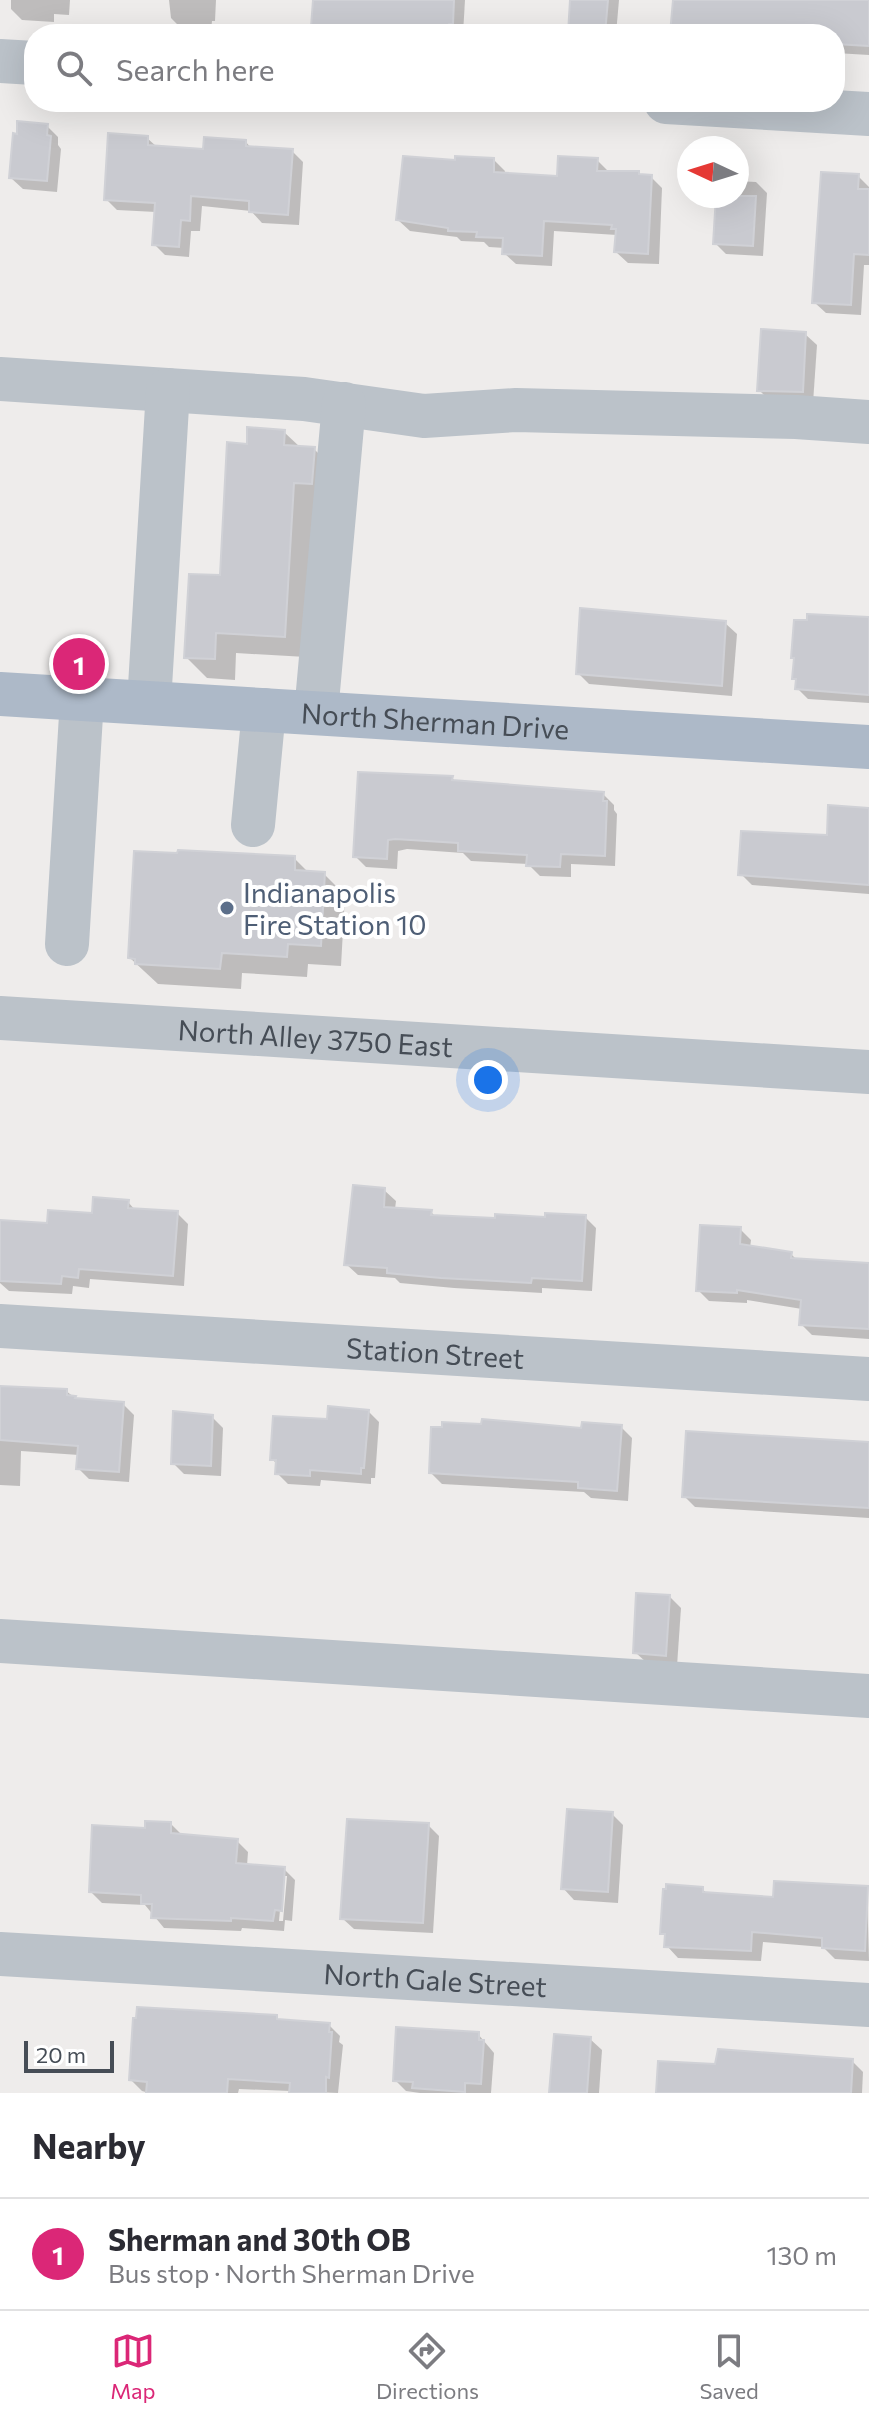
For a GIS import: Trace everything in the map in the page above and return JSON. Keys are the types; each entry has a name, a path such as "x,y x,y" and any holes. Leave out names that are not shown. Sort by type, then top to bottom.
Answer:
{"main road":[{"name":"North Sherman Drive","path":"0,694 869,747"}],"street":[{"path":"0,61 24,62"},
{"path":"835,112 869,114"},
{"path":"0,379 304,399 424,416 516,410 796,417 869,422"},
{"path":"149,703 168,390"},
{"path":"316,713 344,404"},
{"path":"67,944 82,699"},
{"path":"253,825 264,710"},
{"name":"North Alley 3750 East","path":"0,1018 869,1072"},
{"name":"Station Street","path":"0,1326 869,1379"},
{"path":"0,1641 869,1696"},
{"name":"North Gale Street","path":"0,1954 869,2005"}],"building":[{"path":"313,0 454,0 453,24 311,24"},
{"path":"570,0 608,0 606,24 569,24"},
{"path":"673,0 869,0 869,46 845,45 845,24 671,24"},
{"path":"17,121 48,124 47,135 51,136 47,181 9,178"},
{"path":"108,133 148,136 148,145 203,149 204,137 246,140 246,146 293,149 288,215 249,212 249,201 191,196 190,221 181,220 179,247 152,245 155,203 104,200"},
{"path":"403,156 455,160 455,156 494,158 494,172 557,176 558,156 598,158 597,171 639,171 639,174 652,175 648,254 614,252 616,229 611,229 612,225 544,221 542,256 502,254 503,238 476,237 477,232 448,231 448,228 396,220"},
{"path":"821,172 859,174 858,189 869,189 869,255 854,254 851,305 812,303"},
{"path":"749,196 756,196 753,246 713,244 715,208 749,208"},
{"path":"761,329 806,332 803,392 757,391"},
{"path":"247,427 285,430 284,445 315,447 312,484 294,483 285,637 216,633 215,659 184,658 189,574 220,575 227,442 247,444"},
{"path":"580,608 726,621 722,686 576,674"},
{"path":"807,614 869,617 869,695 795,689 796,679 792,679 794,658 791,658 794,620 807,620"},
{"path":"358,772 453,776 452,780 604,792 603,801 607,801 605,856 561,854 560,867 526,866 527,855 458,851 458,843 395,839 388,840 387,859 353,857"},
{"path":"828,805 869,808 869,885 738,875 741,831 827,835"},
{"name":"Indianapolis Fire Station 10","path":"178,850 295,856 295,870 325,872 321,946 288,944 287,957 222,953 220,969 135,964 135,959 128,958 134,851 177,853"},
{"path":"353,1185 385,1188 384,1207 432,1210 431,1215 495,1218 495,1214 545,1217 545,1213 586,1215 582,1281 532,1278 531,1283 441,1278 387,1273 387,1268 344,1265"},
{"path":"93,1197 129,1200 128,1208 178,1211 173,1276 79,1269 78,1278 62,1276 61,1284 0,1281 0,1220 47,1223 48,1210 92,1213"},
{"path":"700,1225 741,1227 740,1244 792,1252 791,1258 869,1263 869,1329 799,1325 801,1300 737,1290 737,1293 696,1291"},
{"path":"0,1386 67,1389 67,1395 75,1398 124,1402 119,1472 76,1469 78,1446 0,1440"},
{"path":"328,1406 369,1410 361,1474 310,1470 310,1476 275,1474 276,1460 270,1460 273,1416 327,1419"},
{"path":"173,1411 213,1415 211,1466 171,1464"},
{"path":"482,1419 581,1428 582,1422 622,1425 617,1491 578,1488 578,1482 429,1473 431,1427 442,1427 442,1422 481,1424"},
{"path":"686,1431 869,1442 869,1508 682,1497"},
{"path":"636,1593 670,1595 666,1656 633,1653"},
{"path":"567,1809 613,1812 608,1892 561,1889"},
{"path":"347,1819 429,1823 423,1923 340,1919"},
{"path":"145,1821 171,1822 171,1833 238,1839 236,1863 285,1867 282,1911 275,1910 273,1921 151,1918 152,1904 141,1904 141,1895 89,1892 92,1825 145,1828"},
{"path":"774,1881 868,1886 865,1951 822,1948 822,1938 752,1932 751,1951 664,1947 665,1934 660,1934 666,1884 703,1887 703,1892 773,1897"},
{"path":"137,2007 277,2015 277,2019 330,2023 329,2032 332,2032 326,2093 289,2093 290,2083 228,2079 227,2093 146,2093 147,2082 129,2080 133,2018 136,2018"},
{"path":"396,2027 479,2032 479,2040 484,2040 481,2084 465,2083 465,2092 412,2088 413,2082 393,2081"},
{"path":"554,2034 591,2037 587,2093 549,2093"},
{"path":"718,2049 853,2059 851,2093 656,2093 658,2061 715,2064"}],"place":[{"name":"Sherman and 30th OB","path":"79,664"},
{"name":"Indianapolis Fire Station 10","path":"227,908"}]}
